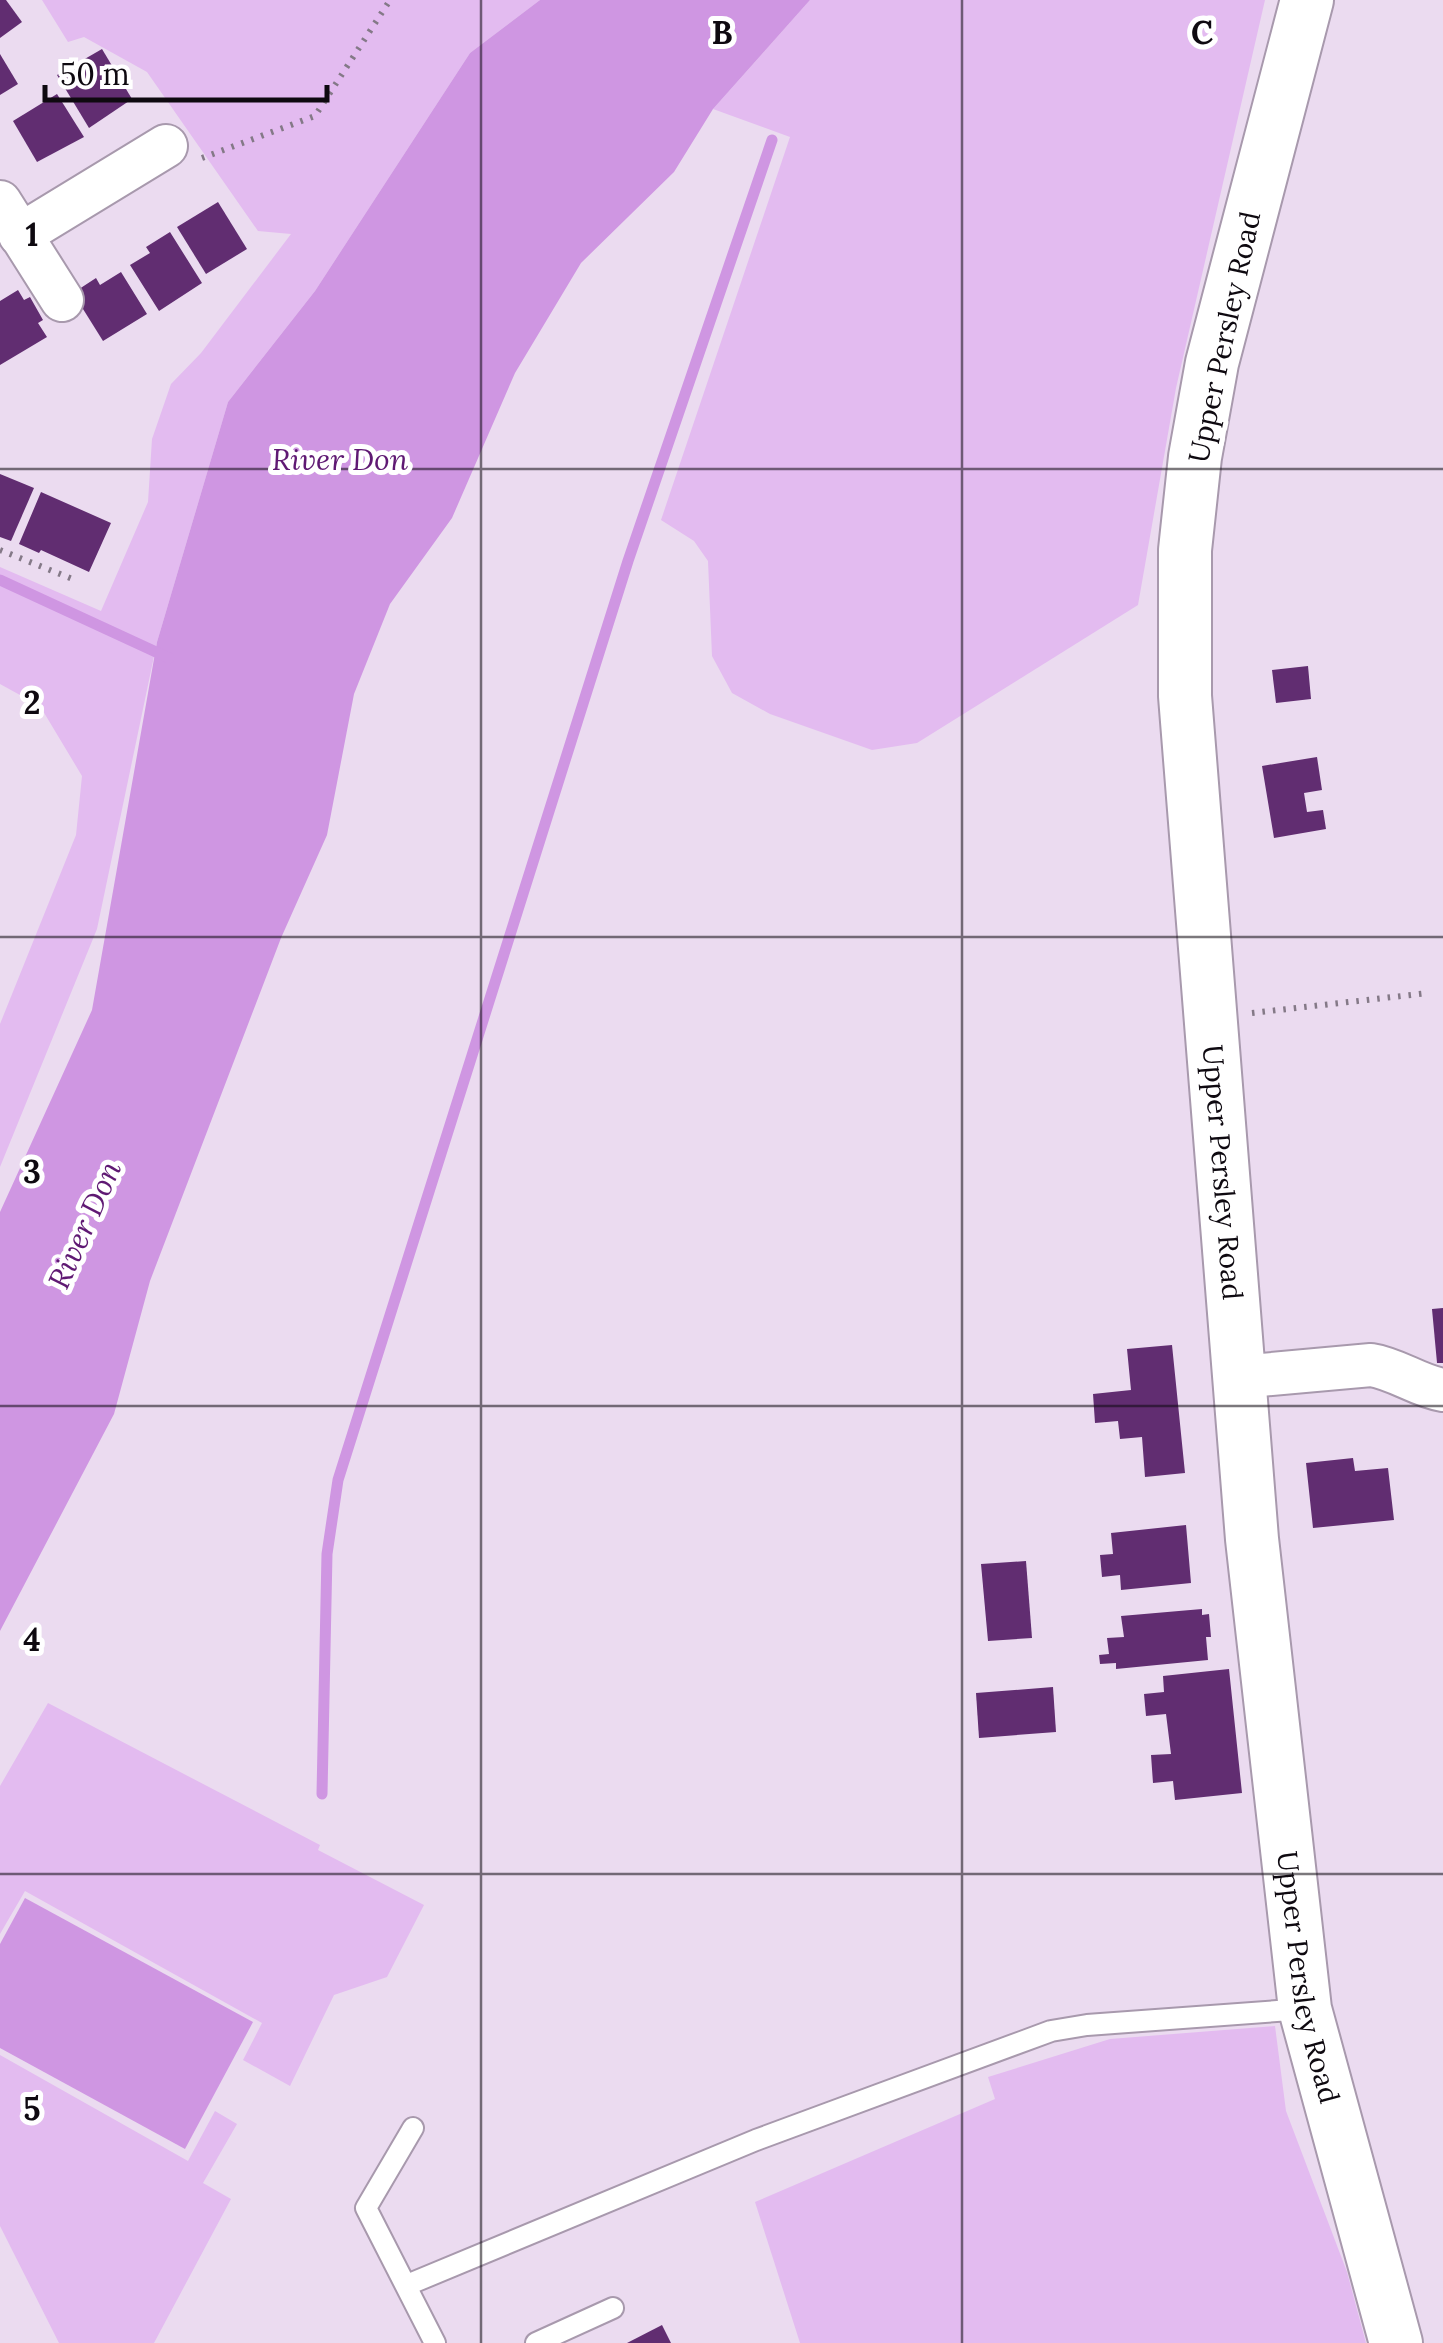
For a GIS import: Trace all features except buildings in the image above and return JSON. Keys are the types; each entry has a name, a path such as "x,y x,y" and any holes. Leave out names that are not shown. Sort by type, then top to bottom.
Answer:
{"street":[{"name":"Upper Persley Road","path":"1307,0 1212,363 1195,457 1185,550 1185,696 1252,1539 1305,2009 1396,2343"},
{"path":"62,300 10,218 166,146"},
{"path":"1239,1377 1371,1364 1443,1390"}],"lane":[{"path":"407,2286 756,2140 1051,2031 1305,2009"},
{"path":"413,2128 366,2208 435,2343"},
{"path":"536,2343 613,2308"}],"path":[{"path":"166,146 174,168 316,116 390,0"},
{"path":"0,550 74,580"},
{"path":"1211,1017 1428,993"}],"shaded area":[{"path":"42,0 540,0 470,53 315,291 228,402 157,642 97,929 0,1167 0,1024 76,835 82,776 40,706 0,684 0,567 101,611 148,502 152,439 171,384 201,353 291,234 258,231 147,72 84,37 68,42"},
{"path":"810,0 1265,0 1176,388 1138,605 917,743 872,750 770,714 732,693 712,656 708,561 694,541 661,520 790,137 713,109"},
{"path":"48,1703 320,1845 318,1850 424,1905 387,1977 334,1995 290,2086 243,2060 262,2023 25,1891 0,1934 0,1786"},
{"path":"1275,2026 1286,2111 1347,2272 1366,2343 800,2343 755,2202 995,2099 988,2077 1110,2039"},
{"path":"0,2055 188,2161 215,2111 237,2124 203,2183 231,2199 154,2343 59,2343 0,2226"}],"water":[{"name":"River Don","path":"540,0 810,0 713,109 674,172 581,263 515,373 452,518 390,604 354,694 327,835 281,938 150,1281 114,1414 0,1631 0,1212 92,1010 157,642 228,402 315,291 470,53"},
{"path":"25,1898 253,2022 185,2149 0,2048 0,1944"}],"waterway":[{"path":"322,1794 327,1554 338,1480 628,561 772,140"},
{"path":"0,580 169,658"}]}
